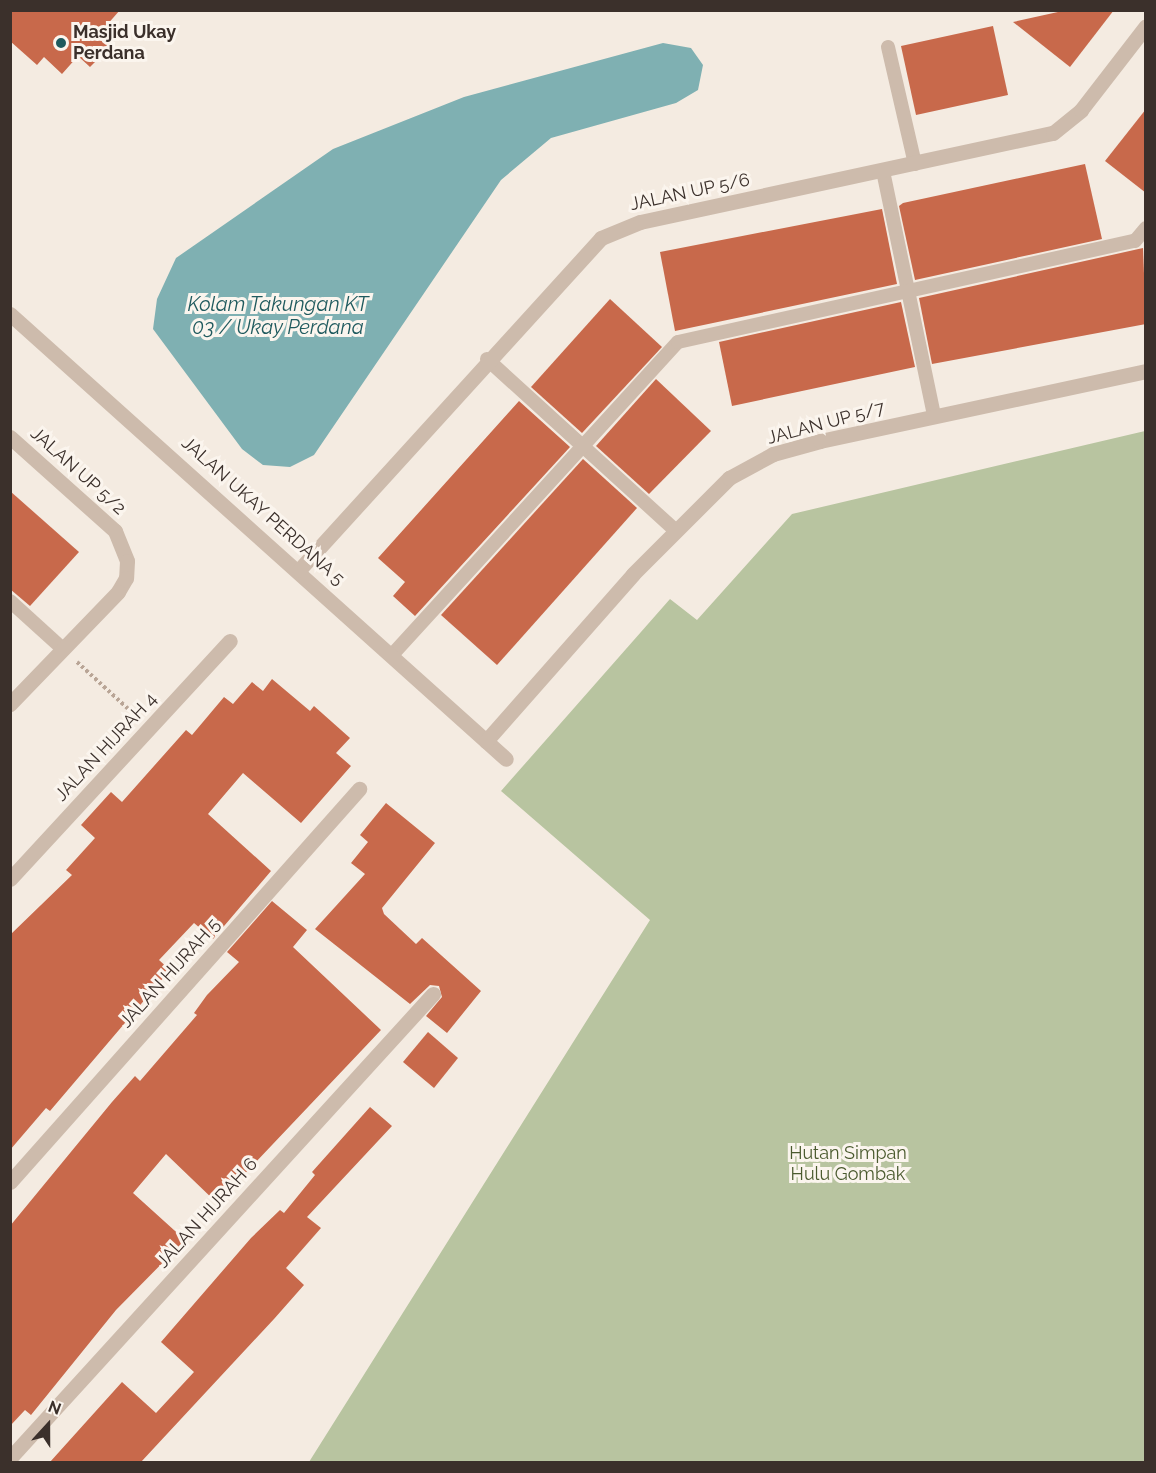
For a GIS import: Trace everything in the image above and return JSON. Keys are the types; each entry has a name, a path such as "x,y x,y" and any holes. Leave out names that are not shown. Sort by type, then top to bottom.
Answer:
{"street":[{"name":"JALAN UP 5/6","path":"299,570 555,283 601,238 618,228 915,164 1065,126 1146,26"},
{"name":"JALAN UKAY PERDANA 5","path":"10,314 299,570 506,759"},
{"name":"JALAN UP 5/7","path":"486,741 674,529 729,478 773,454 934,415 1146,371"},
{"name":"JALAN UP 5/2","path":"10,437 115,531 123,546 126,578 10,704"},
{"name":"JALAN HIJRAH 4","path":"10,879 230,640"},
{"name":"JALAN HIJRAH 5","path":"10,1182 358,789"},
{"name":"JALAN HIJRAH 6","path":"10,1458 433,993"}],"lane":[{"path":"888,47 915,164"},
{"path":"883,171 934,415"},
{"path":"392,655 580,443 678,342 1135,241 1146,228"},
{"path":"488,359 674,529"},
{"path":"10,602 63,649"}],"path":[{"path":"63,649 150,728"}],"green space":[{"name":"Hutan Simpan Hulu Gombak","path":"1145,431 1145,1462 309,1462 650,920 501,791 670,599 697,620 792,514"}],"water":[{"name":"Kolam Takungan KT 03 / Ukay Perdana","path":"663,43 691,48 703,65 698,90 676,103 551,138 501,180 314,455 290,467 263,465 242,449 153,329 157,299 176,258 333,149 464,97"}],"building":[{"name":"Masjid Ukay Perdana","path":"10,10 120,10 99,34 111,44 98,59 90,67 78,56 62,74 44,57 37,65 10,41"},
{"path":"1067,10 1114,10 1070,67 1013,22"},
{"path":"993,26 1008,95 916,115 901,46"},
{"path":"1146,109 1146,193 1105,161"},
{"path":"1085,164 1102,239 915,280 899,206 903,203"},
{"path":"882,209 897,284 675,331 660,252"},
{"path":"1143,248 1146,324 932,364 919,298"},
{"path":"610,299 662,347 582,433 531,387"},
{"path":"901,302 915,367 732,406 719,342"},
{"path":"656,379 711,431 649,494 596,446"},
{"path":"519,401 570,447 415,616 393,596 405,582 378,558"},
{"path":"583,459 637,508 497,665 441,615"},
{"path":"10,491 79,552 30,606 10,589"},
{"path":"272,679 310,711 314,706 350,738 336,753 351,766 301,823 243,773 208,814 271,871 213,939 194,923 159,960 170,970 50,1111 46,1108 10,1150 10,935 72,875 66,870 95,838 81,825 111,792 122,802 186,730 192,735 224,697 233,704 252,682 263,691"},
{"path":"386,803 435,843 382,908 384,914 416,944 422,938 481,991 447,1033 426,1016 442,997 439,986 430,985 410,1004 315,929 365,874 351,863 368,842 360,835"},
{"path":"272,901 307,930 293,947 381,1030 217,1203 166,1154 133,1193 185,1240 116,1310 31,1415 25,1410 10,1426 10,1226 135,1076 140,1081 197,1015 194,1013 207,995 239,962 227,952"},
{"path":"428,1032 458,1058 434,1088 403,1062"},
{"path":"370,1107 392,1126 307,1217 321,1228 286,1268 304,1285 274,1319 141,1462 50,1462 122,1382 156,1413 194,1372 161,1342 251,1238 280,1210 284,1213 315,1175 312,1172"}],"place":[{"name":"Masjid Ukay Perdana","path":"61,43"}]}
